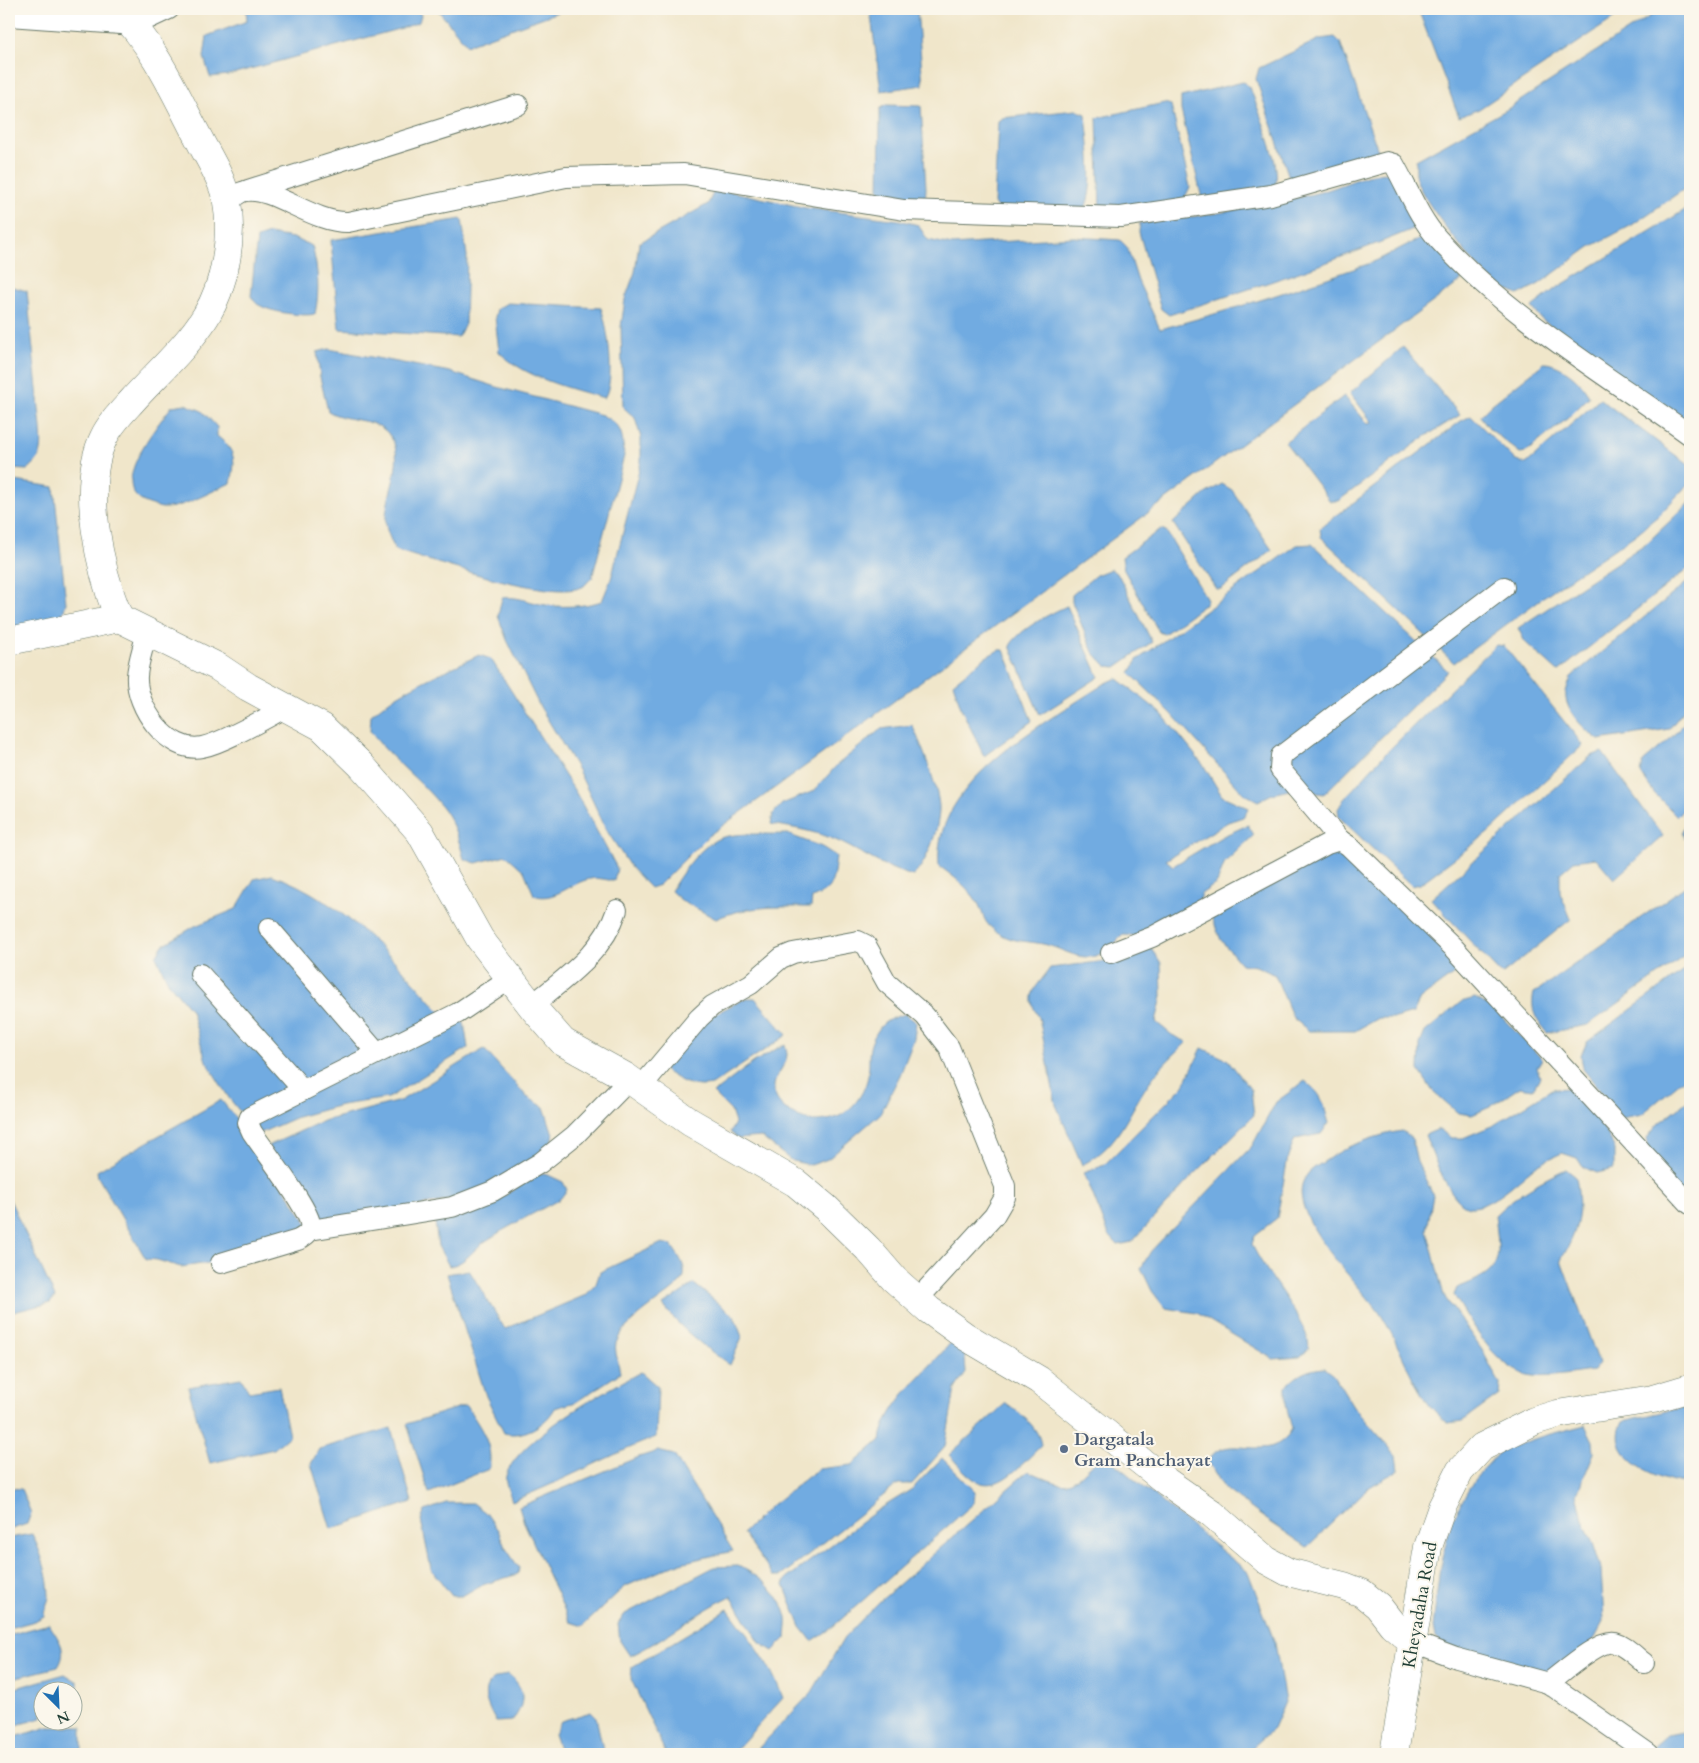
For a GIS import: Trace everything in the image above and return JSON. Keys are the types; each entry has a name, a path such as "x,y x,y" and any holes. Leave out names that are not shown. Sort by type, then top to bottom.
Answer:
{"main road":[{"path":"119,618 94,523 94,470 104,437 121,414 194,333 215,299 237,196 217,173 144,38 126,17"},
{"path":"9,641 119,618 218,667 285,708 322,727 361,765 420,832 480,939 531,1006 563,1042 635,1084 690,1122 796,1183 826,1208 917,1300 965,1336 1039,1380 1167,1482 1210,1512 1266,1560 1288,1572 1344,1586 1362,1594 1378,1606 1392,1624 1413,1642"},
{"name":"Kheyadaha Road","path":"1394,1754 1428,1547 1442,1507 1460,1471 1482,1447 1511,1431 1556,1414 1654,1398 1690,1388"}],"street":[{"path":"9,16 126,17 169,9"},
{"path":"237,196 518,105"},
{"path":"237,196 261,192 336,222 566,177 684,174 904,210 1121,218 1271,195 1387,162 1394,164 1420,213 1438,239 1515,310 1574,356 1690,435"},
{"path":"1504,587 1280,756 1280,769 1340,840 1349,846 1454,948 1690,1204"},
{"path":"147,631 137,676 138,690 141,702 149,717 168,739 185,745 202,747 285,708"},
{"path":"1111,953 1152,937 1326,844 1340,840"},
{"path":"531,1006 602,942 612,925 617,910"},
{"path":"269,928 377,1054"},
{"path":"310,1230 452,1207 493,1191 540,1163 575,1135 635,1084 712,1006 751,984 781,958 808,950 858,941 866,946 887,983 925,1016 949,1047 1005,1186 1005,1197 994,1216 917,1300"},
{"path":"200,974 304,1090"},
{"path":"221,1263 298,1240 310,1230 310,1222 302,1206 248,1124 250,1117 458,1013 510,978"},
{"path":"1413,1642 1456,1658 1548,1683 1650,1754"},
{"path":"1548,1683 1595,1648 1606,1643 1622,1647 1644,1663"}],"water":[{"path":"246,9 417,9 421,15 419,22 406,27 228,75 210,77 204,57 207,36 247,21"},
{"path":"437,9 566,9 467,45"},
{"path":"870,9 917,9 923,85 881,91"},
{"path":"1418,9 1628,9 1479,109 1459,117"},
{"path":"1661,9 1690,9 1690,185 1632,225 1590,247 1539,284 1518,295 1508,290 1483,272 1439,218 1418,183 1416,160 1506,110"},
{"path":"1335,37 1340,42 1378,151 1373,162 1290,180 1256,79 1259,68 1320,39"},
{"path":"1243,82 1250,87 1268,137 1277,177 1275,186 1202,199 1181,110 1181,97"},
{"path":"1164,103 1171,105 1190,187 1185,197 1173,205 1100,212 1097,118"},
{"path":"886,105 921,106 926,188 925,203 879,200 880,109"},
{"path":"1076,110 1086,114 1090,150 1090,191 1083,211 998,209 994,203 998,121 1002,118"},
{"path":"1383,172 1393,175 1418,227 1326,263 1169,315 1161,309 1139,232 1140,223 1209,215 1254,207 1321,192"},
{"path":"724,190 806,208 899,220 918,225 928,240 952,245 1074,237 1120,240 1127,247 1138,281 1160,329 1238,307 1342,273 1376,261 1415,241 1431,236 1461,271 1461,281 836,744 708,836 659,885 650,888 631,868 607,831 578,770 539,705 507,640 498,616 502,598 517,598 540,604 563,606 587,605 602,601 611,579 641,462 641,438 635,418 623,407 621,327 625,299 635,272 639,243 708,204 714,191"},
{"path":"1690,207 1690,428 1541,319 1532,307 1555,289"},
{"path":"462,219 467,256 465,324 458,337 339,329 331,240"},
{"path":"269,234 293,238 312,246 318,280 315,314 278,312 264,308 251,296 257,238"},
{"path":"9,286 27,291 41,428 41,452 33,465 27,470 9,469"},
{"path":"507,303 601,308 610,354 610,380 604,398 548,381 522,369 499,352 495,317 497,309"},
{"path":"1403,347 1460,415 1426,436 1338,501 1330,501 1285,442 1344,396 1368,424 1372,422 1350,393"},
{"path":"329,349 450,372 497,387 602,415 614,423 622,436 624,456 592,578 584,586 569,590 547,589 492,578 395,550 386,525 388,501 396,464 396,452 393,441 386,431 380,427 366,421 342,417 328,411 320,377 317,352"},
{"path":"1544,363 1557,366 1571,374 1582,385 1589,397 1568,418 1526,452 1520,453 1490,429 1480,416"},
{"path":"1600,399 1690,466 1690,482 1659,515 1635,535 1553,590 1454,663 1321,537 1320,528 1461,421 1471,416 1514,459 1526,464"},
{"path":"185,404 202,411 217,427 217,436 231,451 234,468 231,483 179,506 160,508 136,497 131,486 132,472 155,428 172,406"},
{"path":"9,480 54,487 66,603 61,620 9,632"},
{"path":"1222,484 1232,490 1272,550 1221,589 1216,589 1173,523 1205,494"},
{"path":"1690,502 1690,567 1558,672 1525,642 1518,628 1648,542"},
{"path":"1161,529 1166,531 1207,599 1204,605 1164,634 1159,632 1124,570 1122,557"},
{"path":"1312,544 1448,671 1324,794 1293,789 1272,794 1258,801 1243,793 1172,714 1130,673 1137,660 1297,545"},
{"path":"1111,569 1119,576 1152,642 1116,667 1106,666 1093,652 1072,602 1072,595 1096,575"},
{"path":"1690,580 1690,703 1669,729 1599,740 1582,726 1568,706 1566,692 1571,677"},
{"path":"1067,606 1099,677 1040,715 1010,646 1027,628"},
{"path":"1496,645 1504,646 1583,745 1488,833 1420,884 1412,886 1339,817 1338,809 1344,799 1384,755"},
{"path":"999,650 1004,650 1032,721 984,756 961,708 953,683 986,657"},
{"path":"479,655 491,659 576,793 617,868 614,881 599,878 590,879 555,894 541,897 534,895 524,871 506,855 476,863 464,859 455,831 441,806 370,731 371,715 383,705 423,682"},
{"path":"1117,678 1161,713 1204,766 1222,796 1249,808 1243,817 1228,822 1166,860 1173,866 1223,836 1248,825 1254,835 1225,862 1217,883 1201,894 1195,910 1145,936 1122,935 1113,945 1099,955 1082,957 1043,944 1017,940 999,934 987,923 978,903 970,892 939,866 941,836 953,808 972,782 1023,737 1104,684"},
{"path":"1690,717 1690,803 1677,816 1654,793 1641,774 1643,762 1669,740"},
{"path":"912,725 933,779 939,809 937,826 931,845 923,863 913,876 885,866 825,836 771,824 773,814 782,804 814,791 837,765 881,729"},
{"path":"1602,752 1663,836 1614,879 1596,858 1574,861 1560,873 1560,893 1571,919 1503,974 1497,970 1431,899 1591,756"},
{"path":"1690,817 1690,845 1685,840 1682,831"},
{"path":"749,834 787,834 822,847 836,856 832,882 820,895 812,898 811,907 751,909 727,914 716,919 681,900 671,891 695,857 714,841 729,836"},
{"path":"1337,848 1431,936 1456,967 1454,974 1420,999 1413,1013 1396,1018 1378,1018 1355,1031 1309,1031 1293,1018 1275,975 1256,966 1241,964 1221,940 1209,911 1216,904 1242,902 1264,885"},
{"path":"272,875 298,886 323,900 369,936 411,978 448,1021 464,1022 468,1048 388,1098 341,1105 297,1117 258,1134 229,1098 206,1061 191,1010 168,982 156,956 163,945 195,926 236,909 254,879"},
{"path":"1690,883 1690,952 1588,1025 1547,1033 1533,1010 1534,993"},
{"path":"1150,946 1161,963 1162,996 1156,1022 1172,1035 1187,1042 1154,1076 1124,1125 1107,1147 1082,1165 1056,1105 1039,1017 1034,1009 1032,997 1037,986 1050,968 1106,961"},
{"path":"1690,966 1690,1074 1642,1114 1622,1118 1583,1069 1581,1055 1587,1042"},
{"path":"746,998 755,998 787,1035 712,1085 691,1085 679,1080 661,1068 709,1017"},
{"path":"1475,998 1494,1009 1542,1059 1537,1067 1540,1077 1533,1089 1520,1087 1490,1107 1472,1115 1458,1113 1432,1090 1419,1070 1420,1044 1425,1032 1461,1002"},
{"path":"905,1014 916,1022 914,1039 900,1075 880,1114 828,1159 811,1165 792,1161 761,1137 738,1139 730,1132 735,1123 731,1111 713,1093 754,1062 785,1044 786,1059 774,1086 775,1095 779,1103 799,1118 814,1121 834,1118 847,1111 858,1099 866,1084 870,1047 879,1029 887,1021"},
{"path":"1202,1048 1228,1060 1251,1090 1254,1115 1185,1184 1132,1242 1118,1245 1109,1235 1084,1173 1104,1165 1184,1085"},
{"path":"484,1049 527,1097 544,1107 553,1134 549,1152 488,1193 316,1225 268,1146 323,1121 400,1101"},
{"path":"1305,1081 1320,1096 1329,1123 1321,1134 1295,1139 1288,1157 1277,1218 1255,1235 1252,1244 1295,1313 1308,1340 1308,1349 1300,1357 1273,1359 1197,1313 1165,1308 1152,1291 1141,1268 1151,1251 1252,1146 1276,1102"},
{"path":"1571,1088 1591,1102 1614,1147 1614,1169 1597,1173 1583,1167 1577,1158 1562,1153 1537,1165 1487,1203 1470,1207 1456,1198 1443,1177 1425,1135 1439,1129 1451,1138 1463,1138 1494,1125 1552,1089"},
{"path":"1690,1099 1690,1206 1649,1152 1647,1138 1659,1123"},
{"path":"221,1100 249,1134 309,1226 222,1261 181,1267 146,1259 98,1177 97,1171"},
{"path":"1402,1131 1412,1139 1417,1162 1433,1195 1427,1230 1444,1296 1482,1350 1500,1384 1499,1395 1463,1421 1448,1423 1426,1400 1379,1312 1325,1246 1312,1226 1304,1207 1301,1190 1307,1175 1313,1169 1352,1146 1382,1135"},
{"path":"1566,1169 1576,1177 1579,1211 1572,1239 1561,1260 1599,1363 1593,1371 1556,1376 1534,1376 1521,1373 1497,1356 1477,1332 1454,1295 1457,1288 1473,1282 1484,1275 1496,1262 1498,1243 1495,1215 1528,1189"},
{"path":"544,1173 563,1182 567,1190 560,1199 493,1236 460,1263 449,1266 438,1246 435,1222 502,1197 536,1175"},
{"path":"9,1198 55,1297 50,1303 9,1313"},
{"path":"662,1243 671,1245 684,1267 684,1276 674,1289 630,1323 622,1333 616,1343 620,1373 576,1402 555,1408 546,1420 533,1429 519,1434 504,1433 486,1396 447,1274 469,1270 505,1329 586,1295 596,1284 600,1272"},
{"path":"694,1284 734,1316 742,1337 730,1365 686,1330 663,1305"},
{"path":"952,1341 964,1345 966,1372 955,1389 945,1447 912,1484 898,1484 781,1576 773,1576 743,1533 767,1509 818,1469 852,1465 881,1440 884,1427 899,1400"},
{"path":"1325,1368 1334,1375 1353,1406 1396,1455 1398,1470 1368,1488 1307,1547 1224,1488 1208,1461 1216,1452 1226,1448 1260,1448 1272,1446 1283,1441 1292,1429 1286,1405 1286,1387 1303,1373"},
{"path":"641,1372 658,1387 656,1437 512,1501 506,1485 506,1476 513,1462 526,1447 564,1417 607,1390"},
{"path":"241,1378 249,1392 279,1387 289,1436 274,1449 210,1463 188,1387"},
{"path":"1006,1403 1023,1416 1033,1427 1040,1439 1041,1446 1009,1476 990,1484 980,1483 968,1475 949,1455"},
{"path":"466,1405 487,1443 490,1460 489,1469 429,1493 407,1424"},
{"path":"1690,1406 1690,1484 1651,1473 1638,1466 1628,1457 1621,1446 1619,1434 1623,1421"},
{"path":"1585,1425 1593,1441 1594,1453 1577,1494 1583,1520 1601,1569 1604,1621 1595,1638 1584,1651 1540,1673 1521,1671 1441,1643 1435,1638 1433,1628 1440,1566 1452,1519 1474,1480 1500,1451 1543,1436"},
{"path":"391,1428 412,1502 331,1529 311,1464 319,1449"},
{"path":"658,1451 674,1455 733,1551 676,1564 624,1587 583,1626 570,1622 523,1520 519,1507 636,1458"},
{"path":"1103,1454 1248,1572 1275,1643 1285,1702 1273,1729 1245,1754 753,1754 812,1692 844,1638 878,1603 1028,1471 1054,1482 1069,1483 1083,1474"},
{"path":"942,1458 975,1491 974,1503 829,1630 812,1641 801,1627 784,1585 786,1579 875,1512 912,1489"},
{"path":"9,1488 21,1489 31,1513 27,1524 9,1530"},
{"path":"446,1503 473,1503 486,1513 498,1530 505,1547 519,1568 518,1574 479,1586 462,1596 452,1596 431,1569 421,1520 425,1511"},
{"path":"32,1534 46,1573 49,1597 44,1616 35,1621 9,1628 9,1538"},
{"path":"738,1566 769,1586 784,1609 787,1620 786,1638 773,1651 760,1643 731,1596 630,1656 620,1641 618,1624 625,1614 714,1567"},
{"path":"728,1609 766,1662 783,1698 732,1754 666,1754 631,1679 632,1667"},
{"path":"49,1624 61,1645 62,1655 58,1667 9,1679 9,1635"},
{"path":"65,1674 75,1680 44,1680"},
{"path":"508,1674 514,1679 521,1691 522,1702 517,1715 512,1721 496,1722 486,1698 487,1686 498,1677"},
{"path":"32,1683 32,1721 9,1727 9,1690"},
{"path":"591,1712 596,1717 604,1754 561,1754 554,1734 561,1721"},
{"path":"1690,1728 1690,1754 1653,1754 1653,1747 1667,1735 1683,1732"},
{"path":"38,1730 82,1730 82,1753 9,1754 9,1739"}],"place":[{"name":"Dargatala Gram Panchayat","path":"1064,1449"}]}
